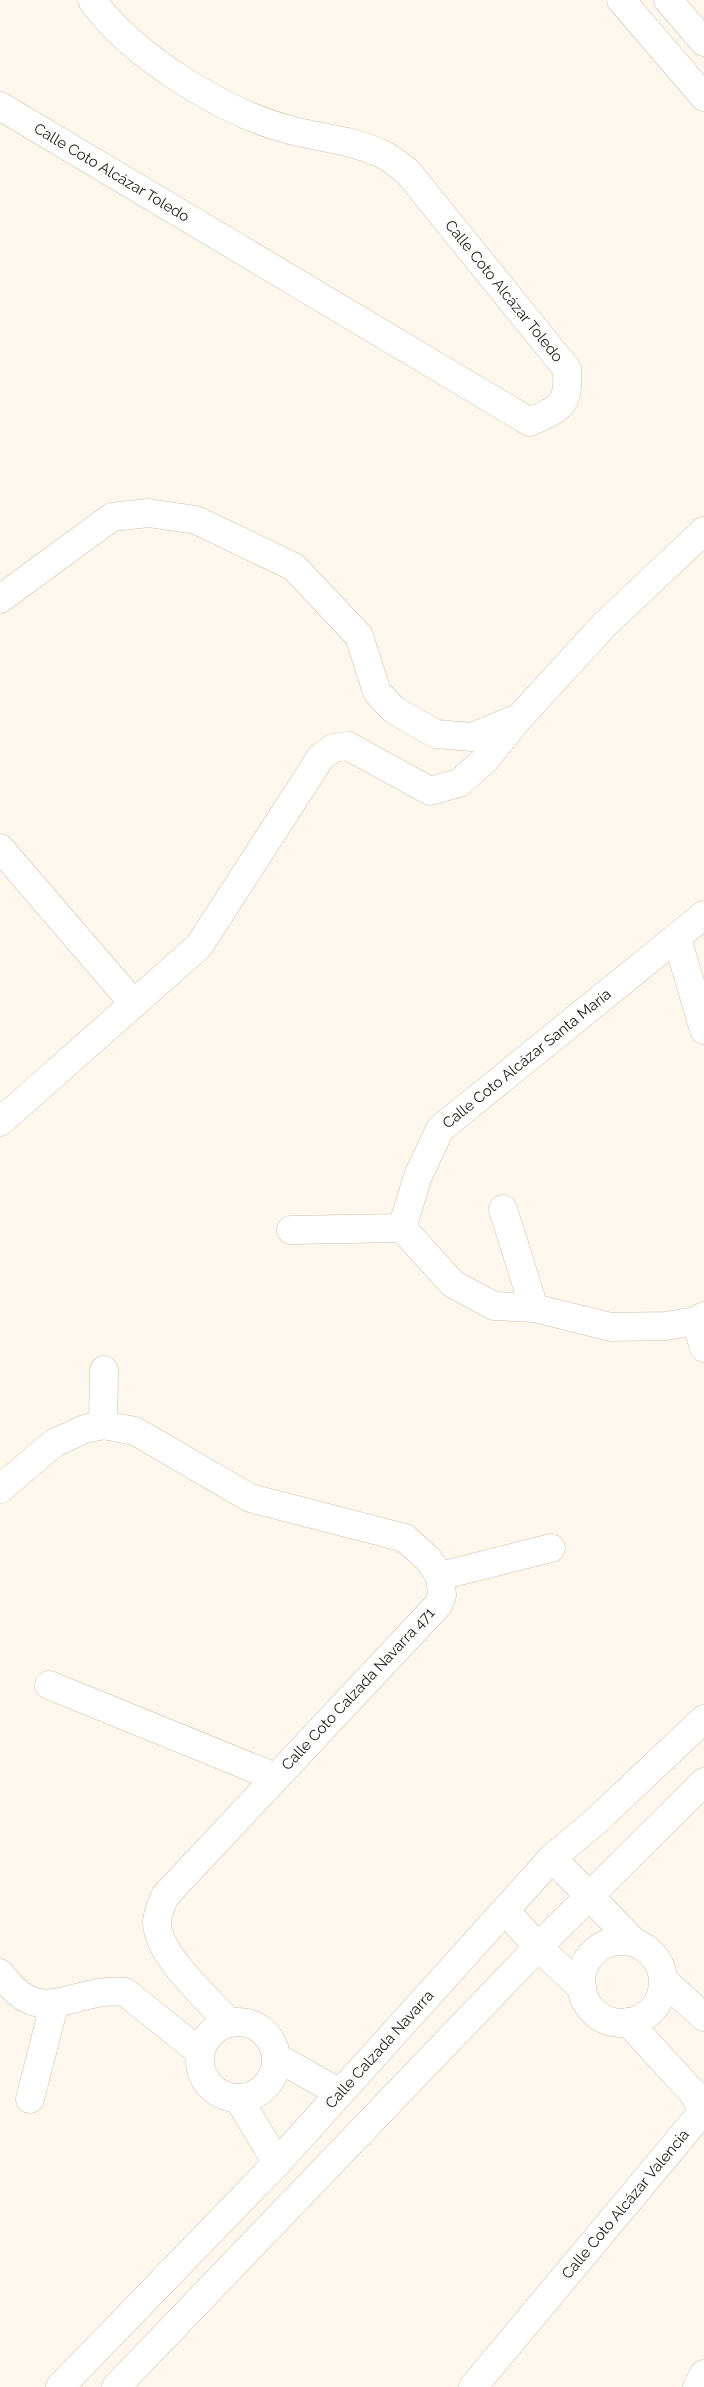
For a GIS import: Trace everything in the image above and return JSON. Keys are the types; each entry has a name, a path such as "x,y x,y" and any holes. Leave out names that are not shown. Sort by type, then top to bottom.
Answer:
{"street":[{"name":"Calle Coto Alcázar Toledo","path":"0,106 530,422 556,409 568,392 567,369 407,171 383,154 358,145 288,130 215,100 136,46 102,14 92,0"},
{"path":"621,0 704,97"},
{"path":"668,0 704,42"},
{"path":"0,599 112,517 148,513 196,520 294,567 359,636 377,692 394,710 436,734 472,736 518,719"},
{"path":"0,1122 199,946 321,758 333,748 348,746 430,792 459,783 485,760 518,719 605,624 704,531"},
{"path":"0,848 134,1004"},
{"name":"Calle Coto Alcázar Santa María","path":"402,1228 418,1176 440,1129 704,915"},
{"path":"677,938 704,1030"},
{"path":"503,1209 534,1308"},
{"path":"291,1230 402,1228 453,1284 494,1306 534,1308 611,1327 666,1326 700,1318 704,1348"},
{"path":"103,1425 104,1370"},
{"path":"0,1489 54,1443 85,1429 103,1425 136,1431 250,1498 405,1538 428,1559 440,1576 551,1548"},
{"name":"Calle Coto Calzada Navarra 471","path":"230,2023 171,1957 160,1939 156,1920 165,1896 438,1605 442,1595 440,1576"},
{"path":"50,1684 275,1777"},
{"name":"Calle Calzada Navarra","path":"60,2387 277,2163 552,1858 596,1821 704,1719"},
{"path":"116,2387 538,1947 704,1782"},
{"path":"552,1858 635,1943 646,1949 655,1958 664,1981 704,2017"},
{"path":"505,1910 538,1947 582,1988"},
{"path":"635,1943 622,1941 610,1943 598,1949 590,1958 582,1972 582,1988 587,2003 598,2015 612,2022 628,2022 649,2013 656,2004 664,1981"},
{"path":"0,1973 22,1996 40,2004 54,2005 110,1990 125,1992 200,2052"},
{"path":"30,2099 54,2005"},
{"path":"243,2022 255,2026 266,2034 272,2044 276,2057 270,2080 261,2090 250,2096 238,2098 221,2094 207,2082 202,2071 200,2052 213,2032 230,2023 243,2022"},
{"name":"Calle Coto Alcázar Valencia","path":"473,2387 699,2116 700,2105 693,2093 628,2022"},
{"path":"276,2057 340,2093"},
{"path":"238,2098 277,2163"},
{"path":"698,2387 704,2374"}]}
